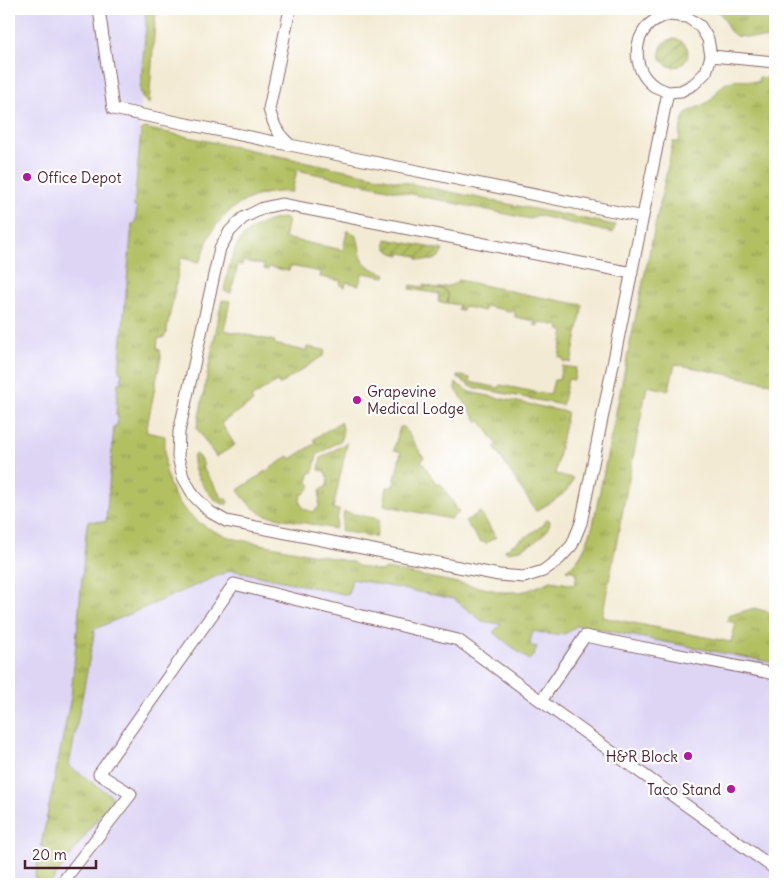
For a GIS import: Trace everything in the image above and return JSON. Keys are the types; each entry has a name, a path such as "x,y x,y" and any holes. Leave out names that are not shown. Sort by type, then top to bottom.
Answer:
{"lane":[{"path":"99,9 113,109 643,216"},
{"path":"290,9 269,109 273,124 279,135 290,145"},
{"path":"670,12 687,17 700,26 708,39 711,56 706,72 694,84 682,91 668,92 654,86 643,76 638,63 637,49 639,38 646,28 656,19 670,12"},
{"path":"711,56 775,62"},
{"path":"632,273 281,204 263,208 243,218 230,231 220,248 179,432 178,457 183,477 194,496 210,512 226,522 499,575 524,577 543,572 572,545 581,524 632,273 668,92"},
{"path":"61,884 131,794 99,774 234,584 458,640 775,869"},
{"path":"541,701 585,636 775,674"}],"shaded area":[{"path":"9,9 145,9 146,26 140,87 140,132 134,206 137,207 135,224 133,224 120,372 122,372 121,384 118,384 117,426 115,426 106,522 88,521 87,524 71,697 41,846 45,846 42,858 39,858 33,884 9,884"},
{"path":"231,570 348,594 351,579 454,599 482,621 502,624 494,631 529,659 537,647 531,646 530,642 533,631 557,636 574,629 576,625 775,663 775,884 50,884 112,797 69,766 95,629"}],"green space":[{"path":"145,9 156,9 149,104 142,98 140,89 146,26"},
{"path":"715,9 770,9 768,39 736,36 729,30 724,18"},
{"path":"674,39 684,43 688,53 684,63 674,67 664,63 660,53 664,43"},
{"path":"759,77 775,79 775,384 675,364 669,389 647,386 602,617 731,642 736,623 727,621 728,616 754,608 775,614 775,663 576,625 567,633 556,635 533,631 530,642 531,646 537,647 534,655 529,660 493,632 501,624 482,621 454,599 352,579 348,595 231,570 95,629 69,766 113,797 50,884 33,884 39,858 42,857 45,847 41,846 71,697 87,524 88,521 106,522 114,426 117,426 118,415 116,415 118,383 121,383 122,372 119,372 132,224 135,223 137,207 134,207 141,130 145,128 615,225 613,233 536,215 530,219 297,170 292,192 267,194 245,201 225,215 217,224 210,235 200,261 181,258 166,334 163,338 158,338 157,349 160,350 161,357 146,432 165,436 165,467 169,484 175,496 190,516 212,530 236,539 352,562 358,566 380,571 387,569 503,592 520,592 551,581 575,585 577,572 566,570 580,556 593,525 673,142 679,142 683,118 689,111 710,100 725,84 738,80 758,82"},
{"path":"282,218 288,220 284,238 343,250 347,231 352,233 358,240 362,259 365,263 386,274 385,277 364,273 359,285 346,282 345,287 340,285 341,281 320,277 321,272 290,266 289,271 269,267 268,270 264,269 264,265 243,261 242,265 238,264 231,293 224,291 234,252 246,234 255,227"},
{"path":"386,239 443,250 436,259 417,259 417,256 400,253 400,255 391,252 386,246"},
{"path":"459,280 583,305 571,363 563,361 563,358 559,357 564,331 559,330 560,326 539,322 538,326 534,325 535,321 515,317 515,312 485,306 484,311 463,306 462,311 458,310 459,305 447,303 448,296 445,290 439,288 452,285"},
{"path":"411,285 422,287 423,285 445,290 448,295 447,303 438,302 439,294 410,289"},
{"path":"222,300 230,301 224,330 275,341 274,344 306,351 307,347 325,350 324,355 279,385 277,381 251,398 253,402 221,423 235,445 216,457 197,427"},
{"path":"562,366 576,368 574,380 568,379 562,405 472,387 457,377 457,375 470,378 470,382 499,388 500,385 550,395 554,380 559,380"},
{"path":"456,383 469,392 567,412 555,474 573,478 568,489 536,511 494,447 497,445 481,421 478,422 455,388"},
{"path":"340,422 343,428 341,440 317,455 313,472 309,474 308,482 311,486 304,494 301,494 300,503 304,509 313,512 319,507 320,490 327,486 328,478 324,471 319,470 321,458 346,443 333,509 339,510 335,529 265,515 246,501 238,490 289,456 291,459 316,443 314,439"},
{"path":"400,427 404,427 424,458 421,460 437,485 441,484 459,512 450,519 384,505 387,487 393,487 401,452 394,450"},
{"path":"195,454 204,465 202,467 223,499 225,498 228,502 227,504 217,501 199,479 193,464 193,456"},
{"path":"344,512 379,519 376,537 341,531"},
{"path":"480,512 496,537 486,543 479,541 465,521"},
{"path":"550,521 548,527 540,538 519,549 506,552 505,550 545,524 544,522"}],"place":[{"name":"Office Depot","path":"27,177"},
{"name":"Grapevine Medical Lodge","path":"357,400"},
{"name":"H&R Block","path":"688,756"},
{"name":"Taco Stand","path":"731,789"}]}
